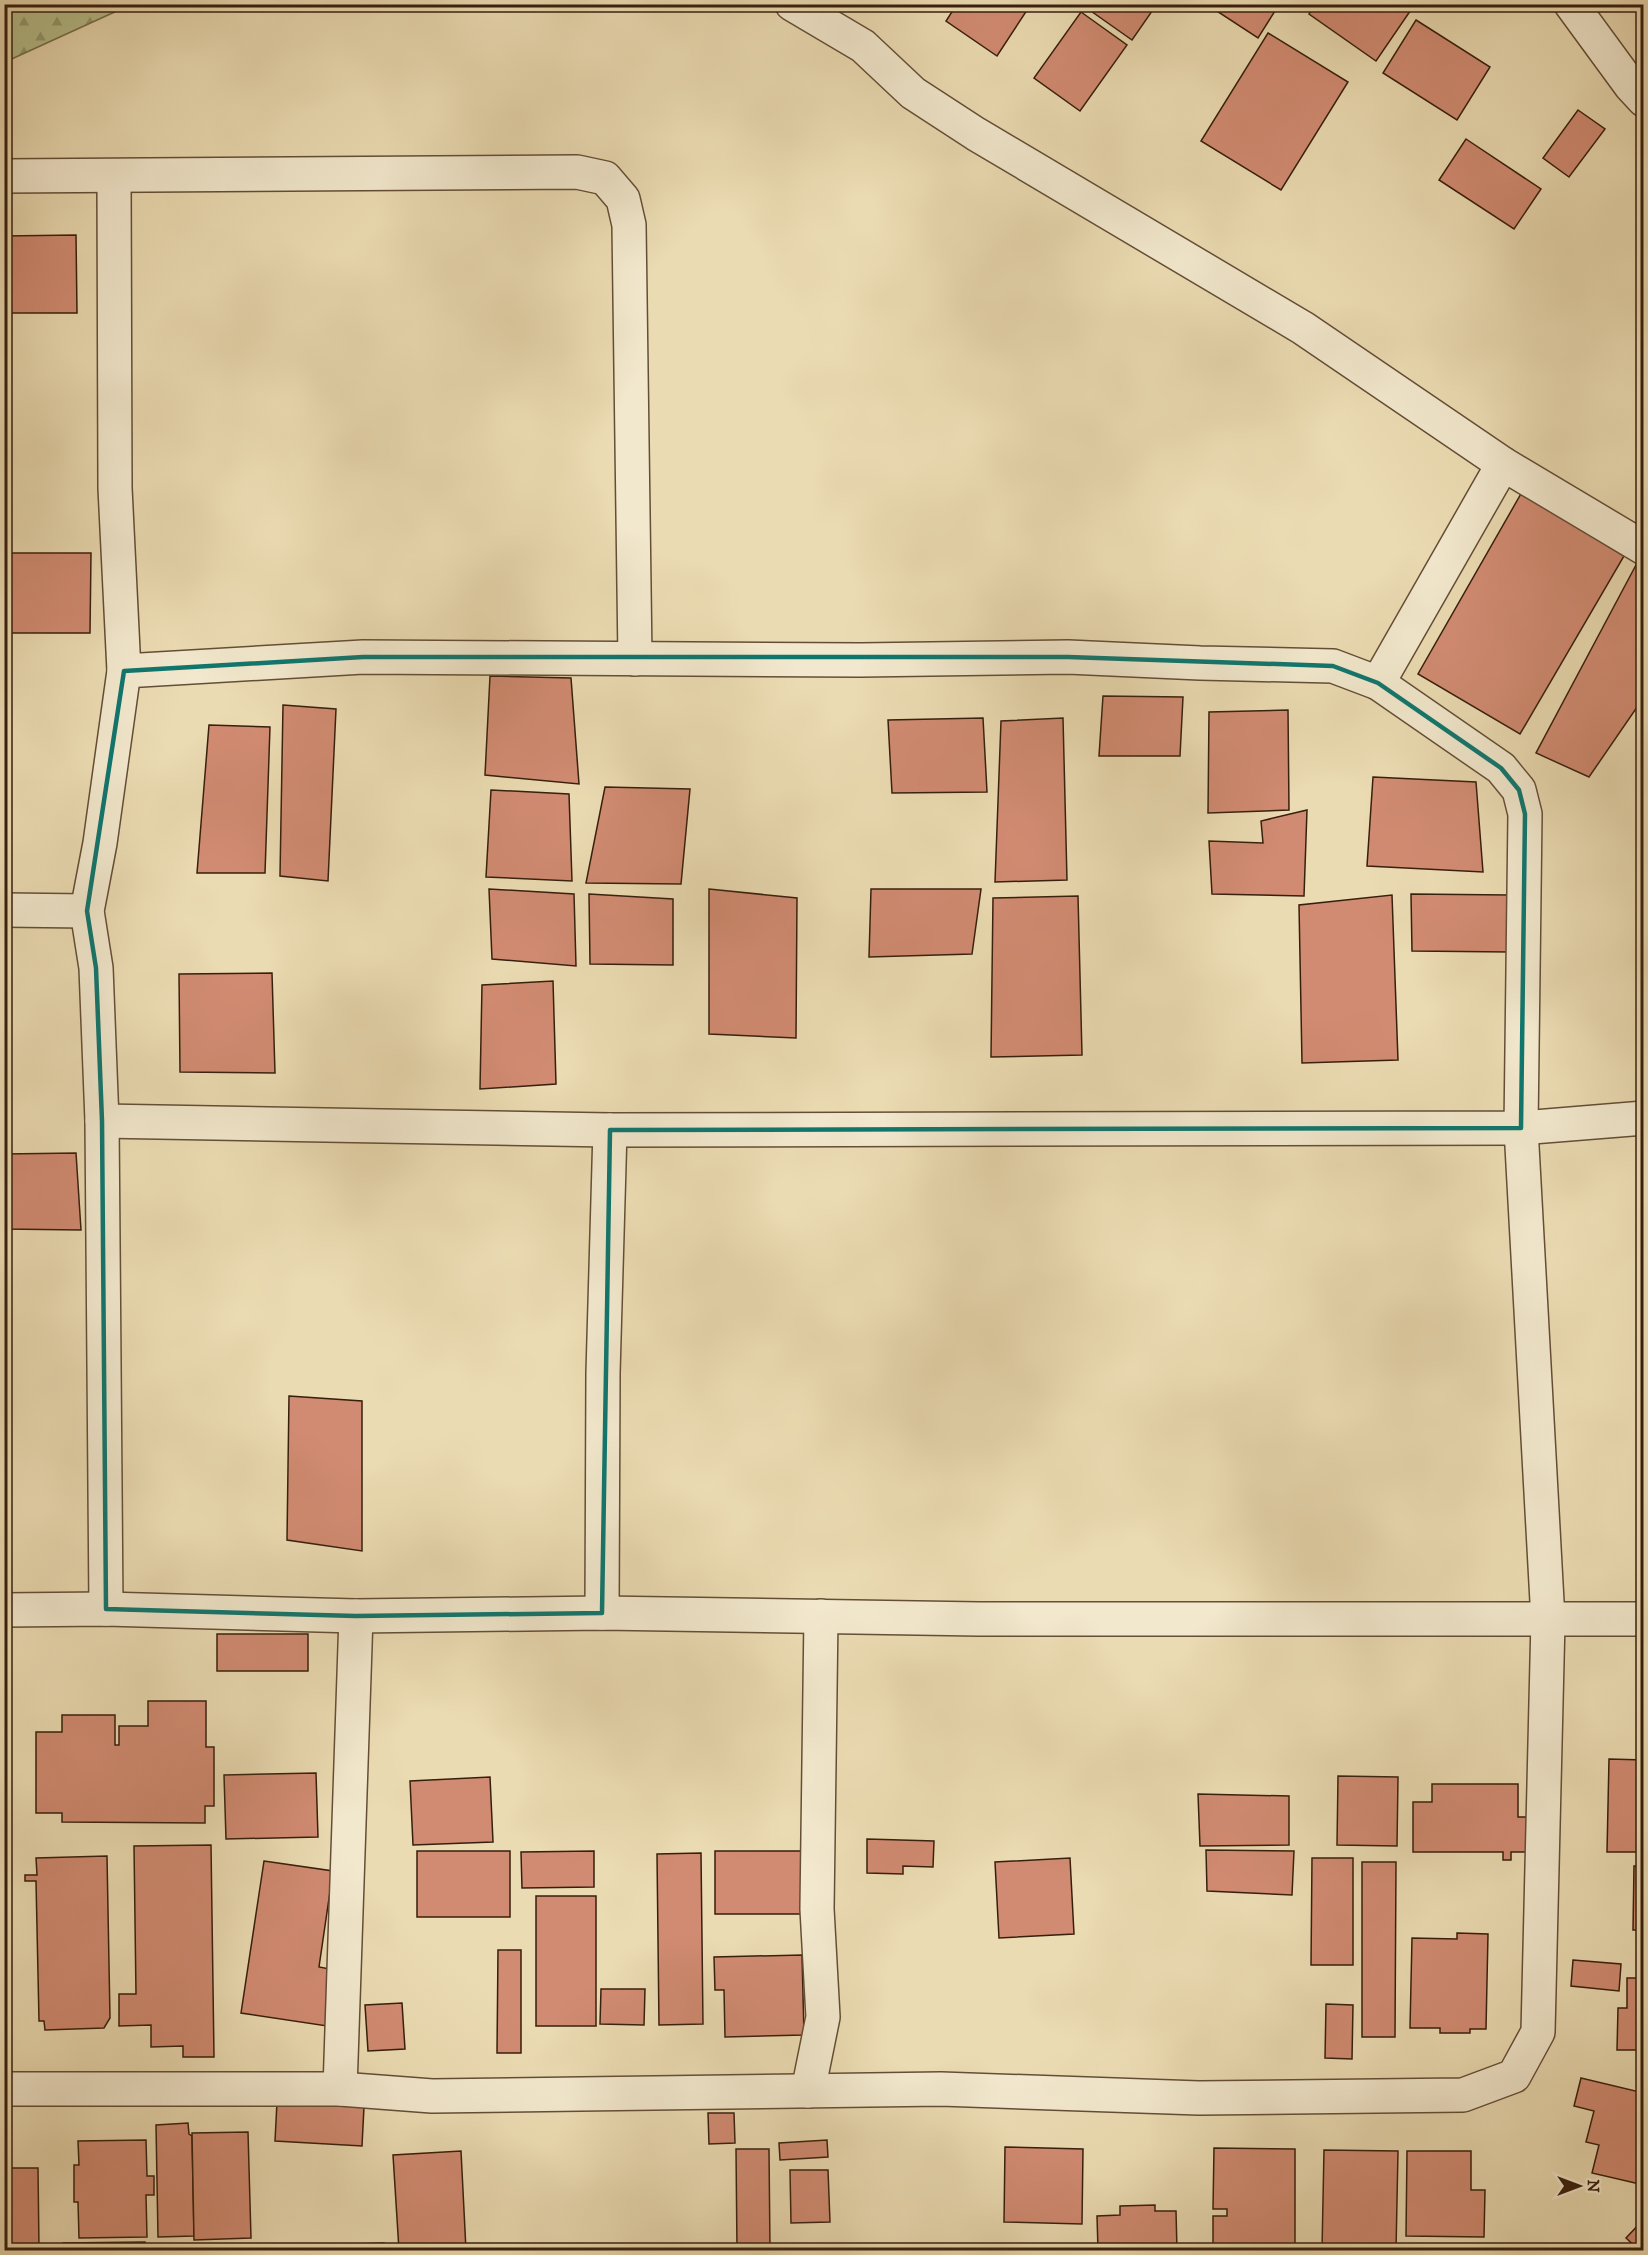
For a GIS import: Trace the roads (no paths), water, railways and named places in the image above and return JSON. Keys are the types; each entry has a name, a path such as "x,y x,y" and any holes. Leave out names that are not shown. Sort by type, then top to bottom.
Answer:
{"street":[{"path":"792,4 863,46 913,93 976,134 1303,328 1503,464 1644,548"},
{"path":"1572,4 1631,86 1644,99"},
{"path":"4,176 578,172 605,178 623,199 628,225 635,659"},
{"path":"106,1609 102,1121 96,968 87,911 100,843 124,671 115,488 114,176"},
{"path":"1378,683 1503,464"},
{"path":"4,2089 340,2090 432,2096 941,2089 1199,2098 1463,2095 1514,2076 1538,2032 1548,1620 1521,1128 1525,814 1519,790 1501,768 1378,683 1333,666 1068,657 861,660 363,657 124,671"},
{"path":"4,910 87,911"},
{"path":"102,1121 610,1130 1521,1128 1644,1118"},
{"path":"602,1613 603,1373 610,1130"},
{"path":"4,1610 106,1609 356,1616 602,1613 979,1619 1644,1619"},
{"path":"340,2090 356,1616"},
{"path":"808,2091 823,2017 817,1909 821,1616"}]}
